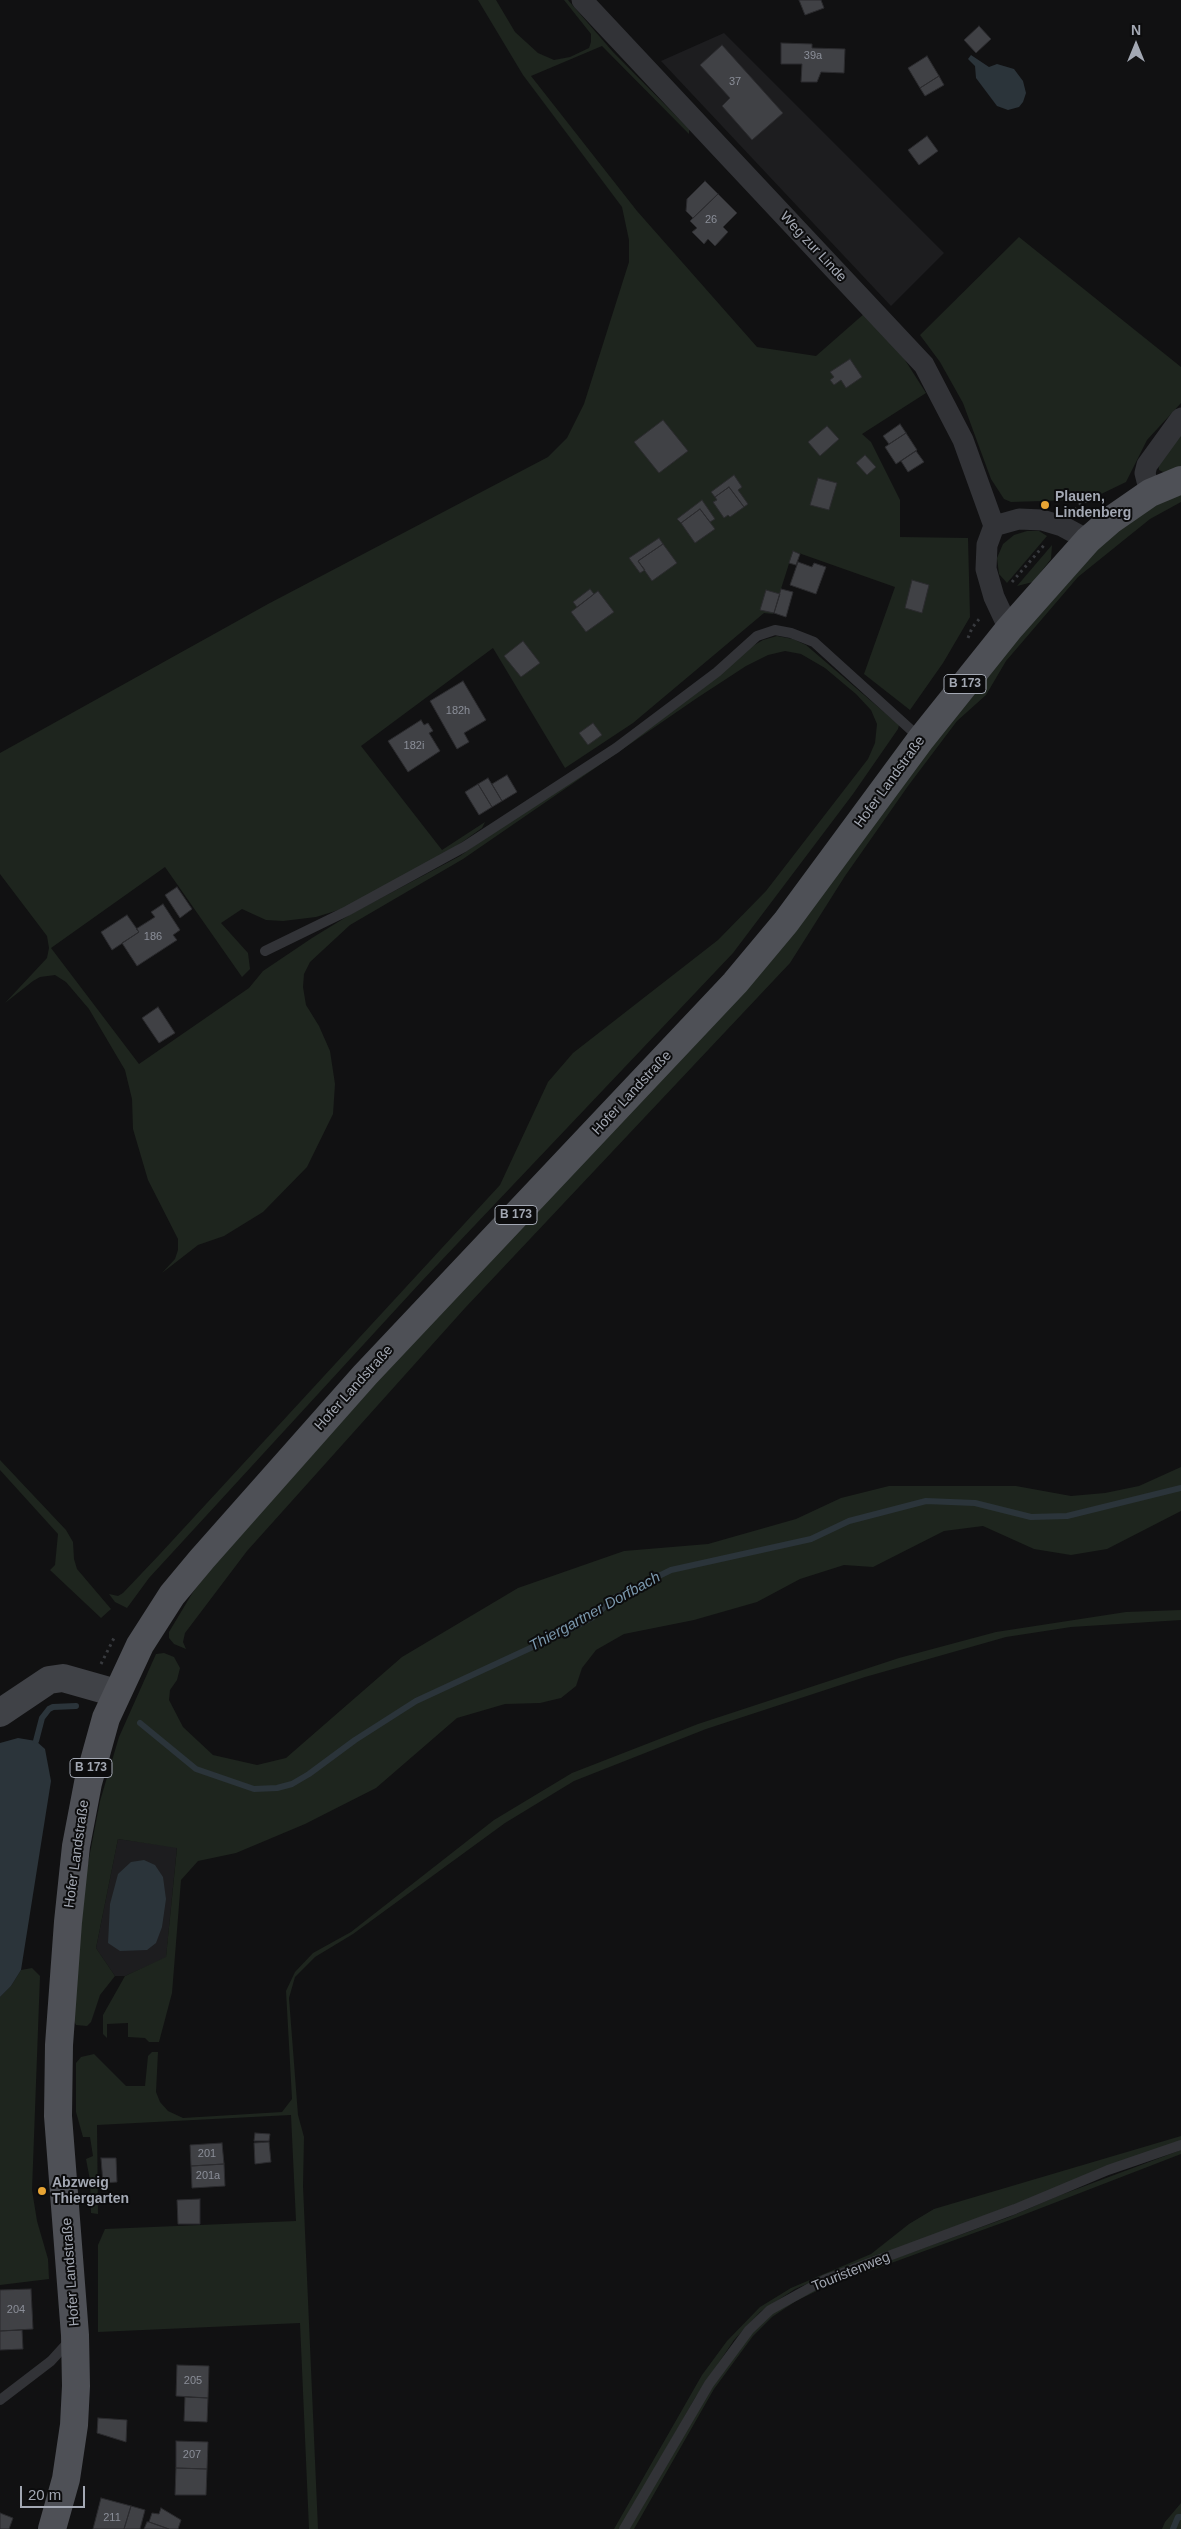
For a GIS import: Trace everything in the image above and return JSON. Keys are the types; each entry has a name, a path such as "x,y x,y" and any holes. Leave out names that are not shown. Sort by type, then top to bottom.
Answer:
{"main road":[{"name":"Hofer Landstraße","path":"52,2529 66,2479 74,2425 75,2335 58,2116 59,2045 68,1922 82,1810 98,1744 104,1689 140,1645 172,1595 202,1559 366,1375 735,983 792,914 921,738 1009,629 1088,540 1131,505 1150,493 1181,480"}],"street":[{"name":"Weg zur Linde","path":"582,0 924,365 964,440 994,526"},
{"path":"1150,493 1145,473 1147,465 1181,418"},
{"path":"1009,629 995,601 986,569 987,545 994,526 1018,520 1042,520 1062,526 1088,540"},
{"path":"0,1713 49,1680 63,1678 104,1689"}],"lane":[{"path":"265,951 347,911 464,847 616,748 717,672 757,636 775,630 791,633 814,642 921,738"},
{"name":"Touristenweg","path":"624,2529 709,2384 749,2330 770,2310 824,2280 1006,2212 1108,2170 1181,2145"},
{"path":"0,2400 50,2361 75,2335"}],"path":[{"path":"967,642 972,628 1082,502 1102,500"},
{"path":"104,1689 118,1632"}],"shaded area":[{"path":"478,0 496,0 515,32 538,53 554,60 570,57 589,48 591,42 591,34 564,0 568,0 613,52 689,129 689,134 602,46 531,76 637,211 757,347 816,356 865,313 898,349 926,393 862,434 871,442 900,500 900,537 968,538 970,617 943,663 910,710 864,674 895,587 793,551 773,614 764,613 633,723 565,768 493,648 361,746 442,850 485,822 482,828 455,847 345,908 316,917 283,921 266,920 242,909 221,923 248,953 250,969 242,977 165,867 51,948 139,1064 249,988 263,971 312,938 351,914 460,856 739,654 763,640 777,636 793,639 806,645 899,725 853,794 733,953 420,1283 149,1578 127,1608 115,1602 109,1594 118,1596 123,1593 500,1185 548,1082 573,1053 718,940 766,891 868,759 875,743 877,724 871,710 856,694 825,668 801,654 785,651 768,655 746,666 697,698 463,859 350,925 310,962 304,974 303,987 306,1005 319,1026 330,1051 335,1084 333,1114 307,1167 263,1212 224,1236 198,1245 162,1273 175,1259 178,1250 178,1239 148,1180 133,1129 132,1099 125,1070 89,1009 66,982 55,975 40,977 5,1003 47,958 49,948 47,936 0,874 0,753 268,604 548,457 567,438 584,404 629,262 629,240 622,207 523,75"},
{"path":"724,33 944,253 891,306 661,61"},
{"path":"971,55 989,67 997,64 1014,69 1023,81 1026,93 1019,107 1008,110 997,106 976,78 975,66 968,59"},
{"path":"1019,237 1181,367 1181,403 1147,440 1126,482 1097,496 1073,500 1011,502 1004,499 991,479 963,403 940,362 920,335"},
{"path":"1181,426 1181,466 1165,473 1159,470 1158,462"},
{"path":"1181,492 1181,502 1150,519 1078,577 1006,661 986,695 957,721 908,786 845,876 790,963 465,1308 247,1551 185,1633 183,1642 186,1649 174,1644 169,1638 169,1632 193,1592 228,1547 928,744 1094,548 1128,520"},
{"path":"1027,531 1039,531 1047,536 1007,583 999,574 997,558 1003,544 1014,535"},
{"path":"1052,545 1051,559 1033,582 1017,586"},
{"path":"0,1460 66,1530 73,1542 74,1559 77,1569 111,1609 101,1618 50,1570 55,1565 58,1534 0,1470"},
{"path":"1181,1467 1181,1511 1107,1549 1071,1555 1034,1549 983,1526 944,1531 873,1567 844,1565 800,1579 757,1602 694,1620 624,1634 596,1650 582,1668 576,1686 561,1698 540,1703 505,1704 457,1718 376,1788 305,1824 236,1853 198,1861 181,1880 172,1993 159,2042 149,2042 145,2038 128,2037 128,2023 107,2024 107,2038 103,2034 103,2015 125,1976 166,1957 177,1848 118,1839 96,1948 115,1976 100,1995 91,2022 87,2026 76,2025 73,2019 85,1879 100,1801 119,1737 156,1654 164,1653 174,1657 180,1668 177,1680 170,1690 169,1700 183,1727 213,1755 257,1765 286,1758 402,1657 518,1588 624,1551 708,1544 796,1519 841,1498 889,1486 1016,1486 1071,1496 1105,1493 1139,1486"},
{"path":"1181,1610 1181,1620 1071,1627 1006,1637 865,1677 706,1729 574,1781 505,1823 353,1934 315,1957 295,1977 289,1998 298,2115 304,2137 303,2186 318,2529 309,2529 300,2323 98,2332 98,2245 105,2229 296,2221 291,2115 97,2125 98,2214 91,2213 90,2180 86,2159 93,2156 90,2137 83,2137 76,2112 76,2063 81,2057 94,2054 126,2086 145,2086 148,2056 152,2052 158,2052 156,2092 160,2102 168,2111 183,2118 282,2112 292,2099 286,1991 295,1972 313,1953 351,1932 494,1820 572,1773 698,1724 899,1658 996,1632 1126,1612"},
{"path":"18,1738 36,1741 45,1749 51,1781 21,1970 11,1986 0,1997 0,1743"},
{"path":"118,1839 177,1847 166,1958 125,1976 115,1976 96,1948"},
{"path":"144,1860 155,1865 163,1877 166,1899 162,1927 156,1943 147,1950 120,1951 108,1943 110,1904 118,1874 131,1862"},
{"path":"32,1968 40,1976 32,2190 37,2221 48,2259 49,2279 0,2285 0,1997 11,1986 21,1970"},
{"path":"1181,2136 1181,2142 837,2271 795,2289 760,2312 734,2340 695,2398 620,2529 614,2529 702,2375 727,2341 760,2307 791,2288 871,2254 909,2224 934,2209"},
{"path":"1181,2150 1181,2154 1010,2220 825,2287 796,2301 772,2317 753,2336 714,2389 634,2529 629,2529 712,2386 751,2334 770,2314 825,2284 1009,2217 1058,2196"},
{"path":"1181,2503 1181,2529 1162,2529 1165,2522"}],"building":[{"path":"799,0 821,0 824,8 805,15"},
{"path":"979,26 991,39 976,53 964,40"},
{"path":"781,43 812,44 812,48 845,49 844,73 821,72 817,82 801,82 802,64 781,64"},
{"path":"722,45 783,113 752,140 722,106 730,98 700,65"},
{"path":"927,56 939,76 920,88 908,68"},
{"path":"939,76 944,85 925,96 920,88"},
{"path":"927,136 938,151 919,165 908,150"},
{"path":"705,181 718,194 693,218 686,211 687,199"},
{"path":"718,194 737,213 723,227 728,232 715,246 708,239 704,244 692,232 697,228 690,221"},
{"path":"850,359 862,377 846,388 841,380 834,385 830,380 834,377 830,372"},
{"path":"663,420 688,451 659,473 634,442"},
{"path":"900,424 906,433 889,444 883,436"},
{"path":"827,426 839,439 820,456 808,442"},
{"path":"906,433 917,450 896,464 885,447"},
{"path":"916,451 924,462 908,472 901,461"},
{"path":"865,455 876,467 867,475 856,463"},
{"path":"734,475 742,487 738,490 748,504 744,507 729,487 715,497 711,492"},
{"path":"818,478 837,483 829,510 810,505"},
{"path":"729,487 744,507 730,517 728,515 724,518 713,502 717,500 715,497"},
{"path":"702,500 715,519 710,522 700,509 681,523 677,519"},
{"path":"700,509 715,529 695,543 681,523"},
{"path":"659,538 663,544 638,561 645,570 640,573 629,558"},
{"path":"663,544 677,563 652,581 638,561"},
{"path":"793,551 800,554 796,565 789,563"},
{"path":"798,562 812,567 814,563 826,567 816,594 790,585"},
{"path":"912,580 929,585 922,613 905,608"},
{"path":"590,589 594,594 577,607 573,602"},
{"path":"781,589 793,592 786,617 774,613"},
{"path":"766,590 780,594 774,613 760,610"},
{"path":"598,591 614,612 586,632 571,612"},
{"path":"523,641 540,663 521,677 504,656"},
{"path":"463,681 486,720 464,733 469,742 457,749 430,701"},
{"path":"421,720 424,725 428,723 433,731 429,733 440,751 408,772 388,741"},
{"path":"593,723 602,735 588,745 579,733"},
{"path":"507,775 517,792 502,801 492,784"},
{"path":"488,778 502,801 492,807 478,784"},
{"path":"478,784 492,807 479,815 465,792"},
{"path":"177,887 192,909 180,918 165,895"},
{"path":"163,904 180,930 173,935 177,940 137,966 122,943 139,932 136,929 155,917 151,912"},
{"path":"127,915 139,932 112,950 101,932"},
{"path":"158,1007 175,1033 159,1043 142,1018"},
{"path":"255,2133 270,2134 269,2141 254,2141"},
{"path":"269,2142 271,2162 255,2164 254,2143"},
{"path":"222,2143 224,2164 191,2166 190,2145"},
{"path":"101,2158 116,2158 117,2182 103,2183"},
{"path":"224,2164 225,2186 192,2188 191,2166"},
{"path":"200,2199 200,2224 178,2224 177,2200"},
{"path":"31,2289 33,2329 0,2331 0,2290"},
{"path":"22,2330 23,2349 0,2350 0,2331"},
{"path":"177,2365 209,2366 208,2398 176,2396"},
{"path":"185,2397 208,2398 207,2422 184,2421"},
{"path":"98,2418 127,2420 126,2442 97,2433"},
{"path":"176,2441 208,2442 207,2469 176,2468"},
{"path":"176,2468 207,2469 206,2495 175,2495"},
{"path":"101,2498 131,2506 124,2529 93,2529"},
{"path":"131,2506 145,2510 140,2529 124,2529"},
{"path":"161,2508 181,2520 178,2529 169,2529 149,2522 152,2513 159,2514"},
{"path":"0,2513 13,2518 9,2529 0,2529"},
{"path":"147,2522 149,2522 169,2529 144,2529"}],"waterway":[{"name":"Thiergartner Dorfbach","path":"140,1723 196,1769 254,1789 277,1788 292,1784 309,1774 355,1740 416,1701 565,1632 593,1617 616,1597 671,1570 811,1539 849,1521 926,1501 975,1503 1031,1517 1067,1516 1181,1488"},
{"name":"Thiergartner Dorfbach","path":"36,1741 42,1718 49,1709 53,1707 76,1706"},
{"path":"1173,2529 1178,2517 1181,2517"}],"place":[{"name":"Plauen, Lindenberg","path":"1045,505"},
{"name":"Abzweig Thiergarten","path":"42,2191"}]}
